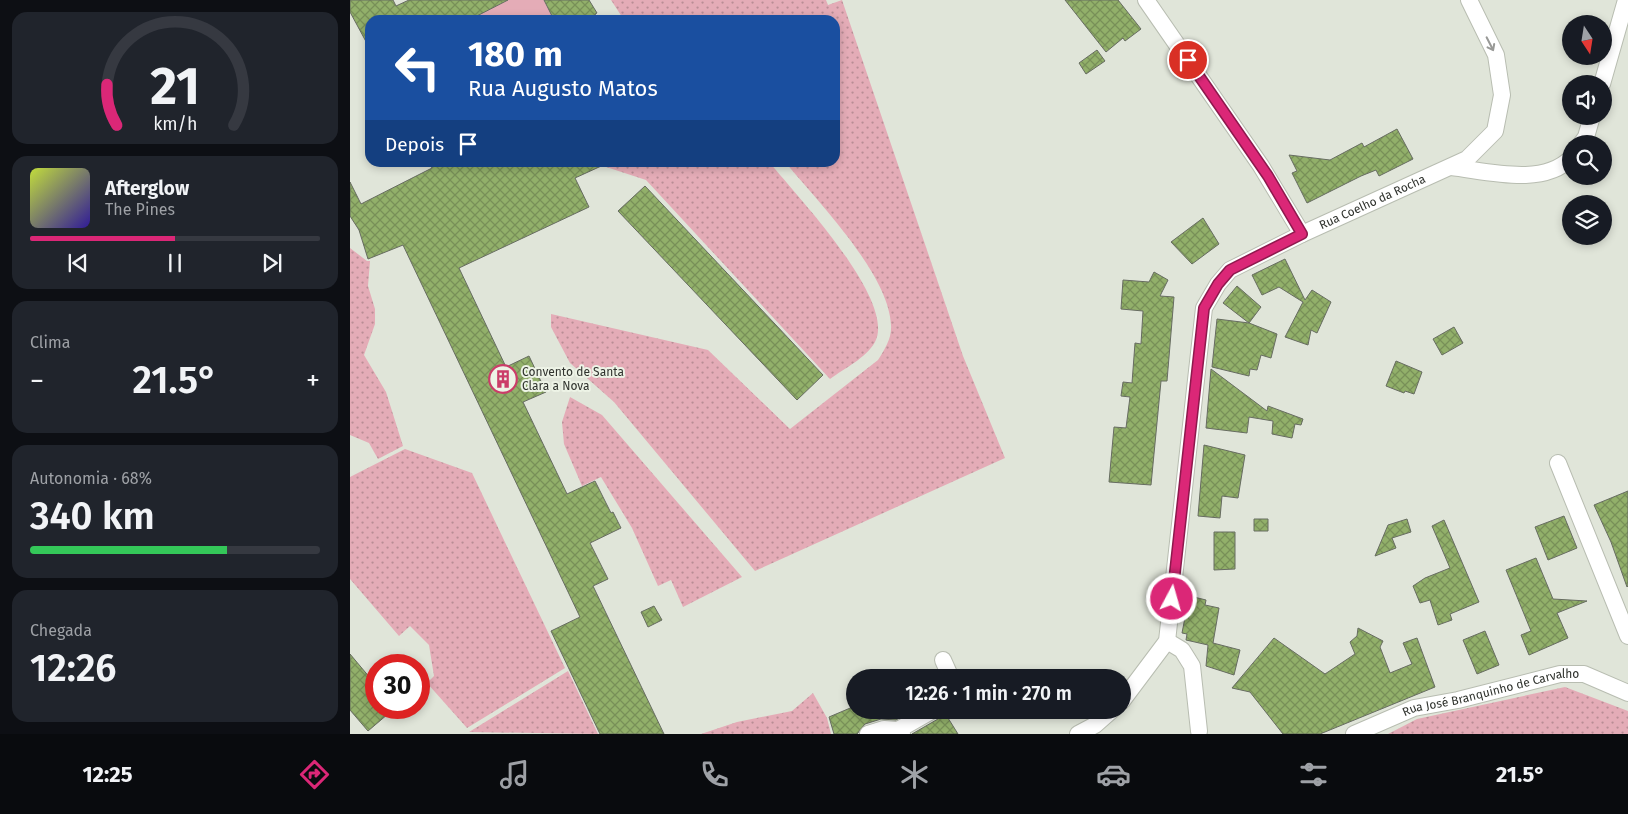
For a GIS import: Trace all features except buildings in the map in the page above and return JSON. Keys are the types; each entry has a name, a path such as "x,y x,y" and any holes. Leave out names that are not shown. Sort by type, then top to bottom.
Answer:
{"street":[{"path":"1146,0 1261,166 1302,234"},
{"name":"Rua Coelho da Rocha","path":"1167,641 1204,308 1218,284 1230,270 1302,234 1467,159 1495,131 1502,95 1496,54 1468,0"},
{"path":"1605,75 1626,0"},
{"path":"1449,166 1519,174 1547,173 1562,164"},
{"path":"1558,462 1628,636"},
{"path":"1131,689 1167,641 1182,650 1192,666 1202,733"},
{"path":"943,660 947,669"},
{"name":"Rua José Branquinho de Carvalho","path":"1354,734 1414,708 1458,700 1560,674 1584,674 1628,693"},
{"path":"868,734 884,729 900,732 920,719"},
{"path":"1078,734 1102,719"}],"shaded area":[{"path":"508,0 544,0 552,15 479,15"},
{"path":"611,0 826,0 828,5 842,0 963,356 1005,458 755,571 614,402 570,363 551,327 551,314 708,350 790,429 878,360 888,343 891,330 887,305 878,284 865,262 833,218 789,167 840,167 840,15 621,15"},
{"path":"606,167 773,167 841,249 872,301 878,324 875,342 871,348 861,358 830,379 646,180"},
{"path":"350,248 367,261 370,261 368,286 375,309 375,324 364,355 386,392 403,446 378,459 369,443 350,435"},
{"path":"570,397 602,415 742,577 683,607 671,580 658,586 632,528 601,477 582,486 564,444 562,422"},
{"path":"405,449 472,473 565,668 467,728 430,686 430,680 434,676 429,645 410,626 399,636 350,579 350,477"},
{"path":"568,671 598,734 469,732"},
{"path":"1565,687 1628,711 1628,734 1388,734 1417,719"},
{"path":"813,693 827,718 831,734 701,734 737,722 792,711"}],"place":[{"name":"Convento de Santa Clara a Nova","path":"503,379"}],"route":[{"path":"1172,599 1204,308 1218,284 1230,270 1302,234 1268,176 1188,60"}]}
